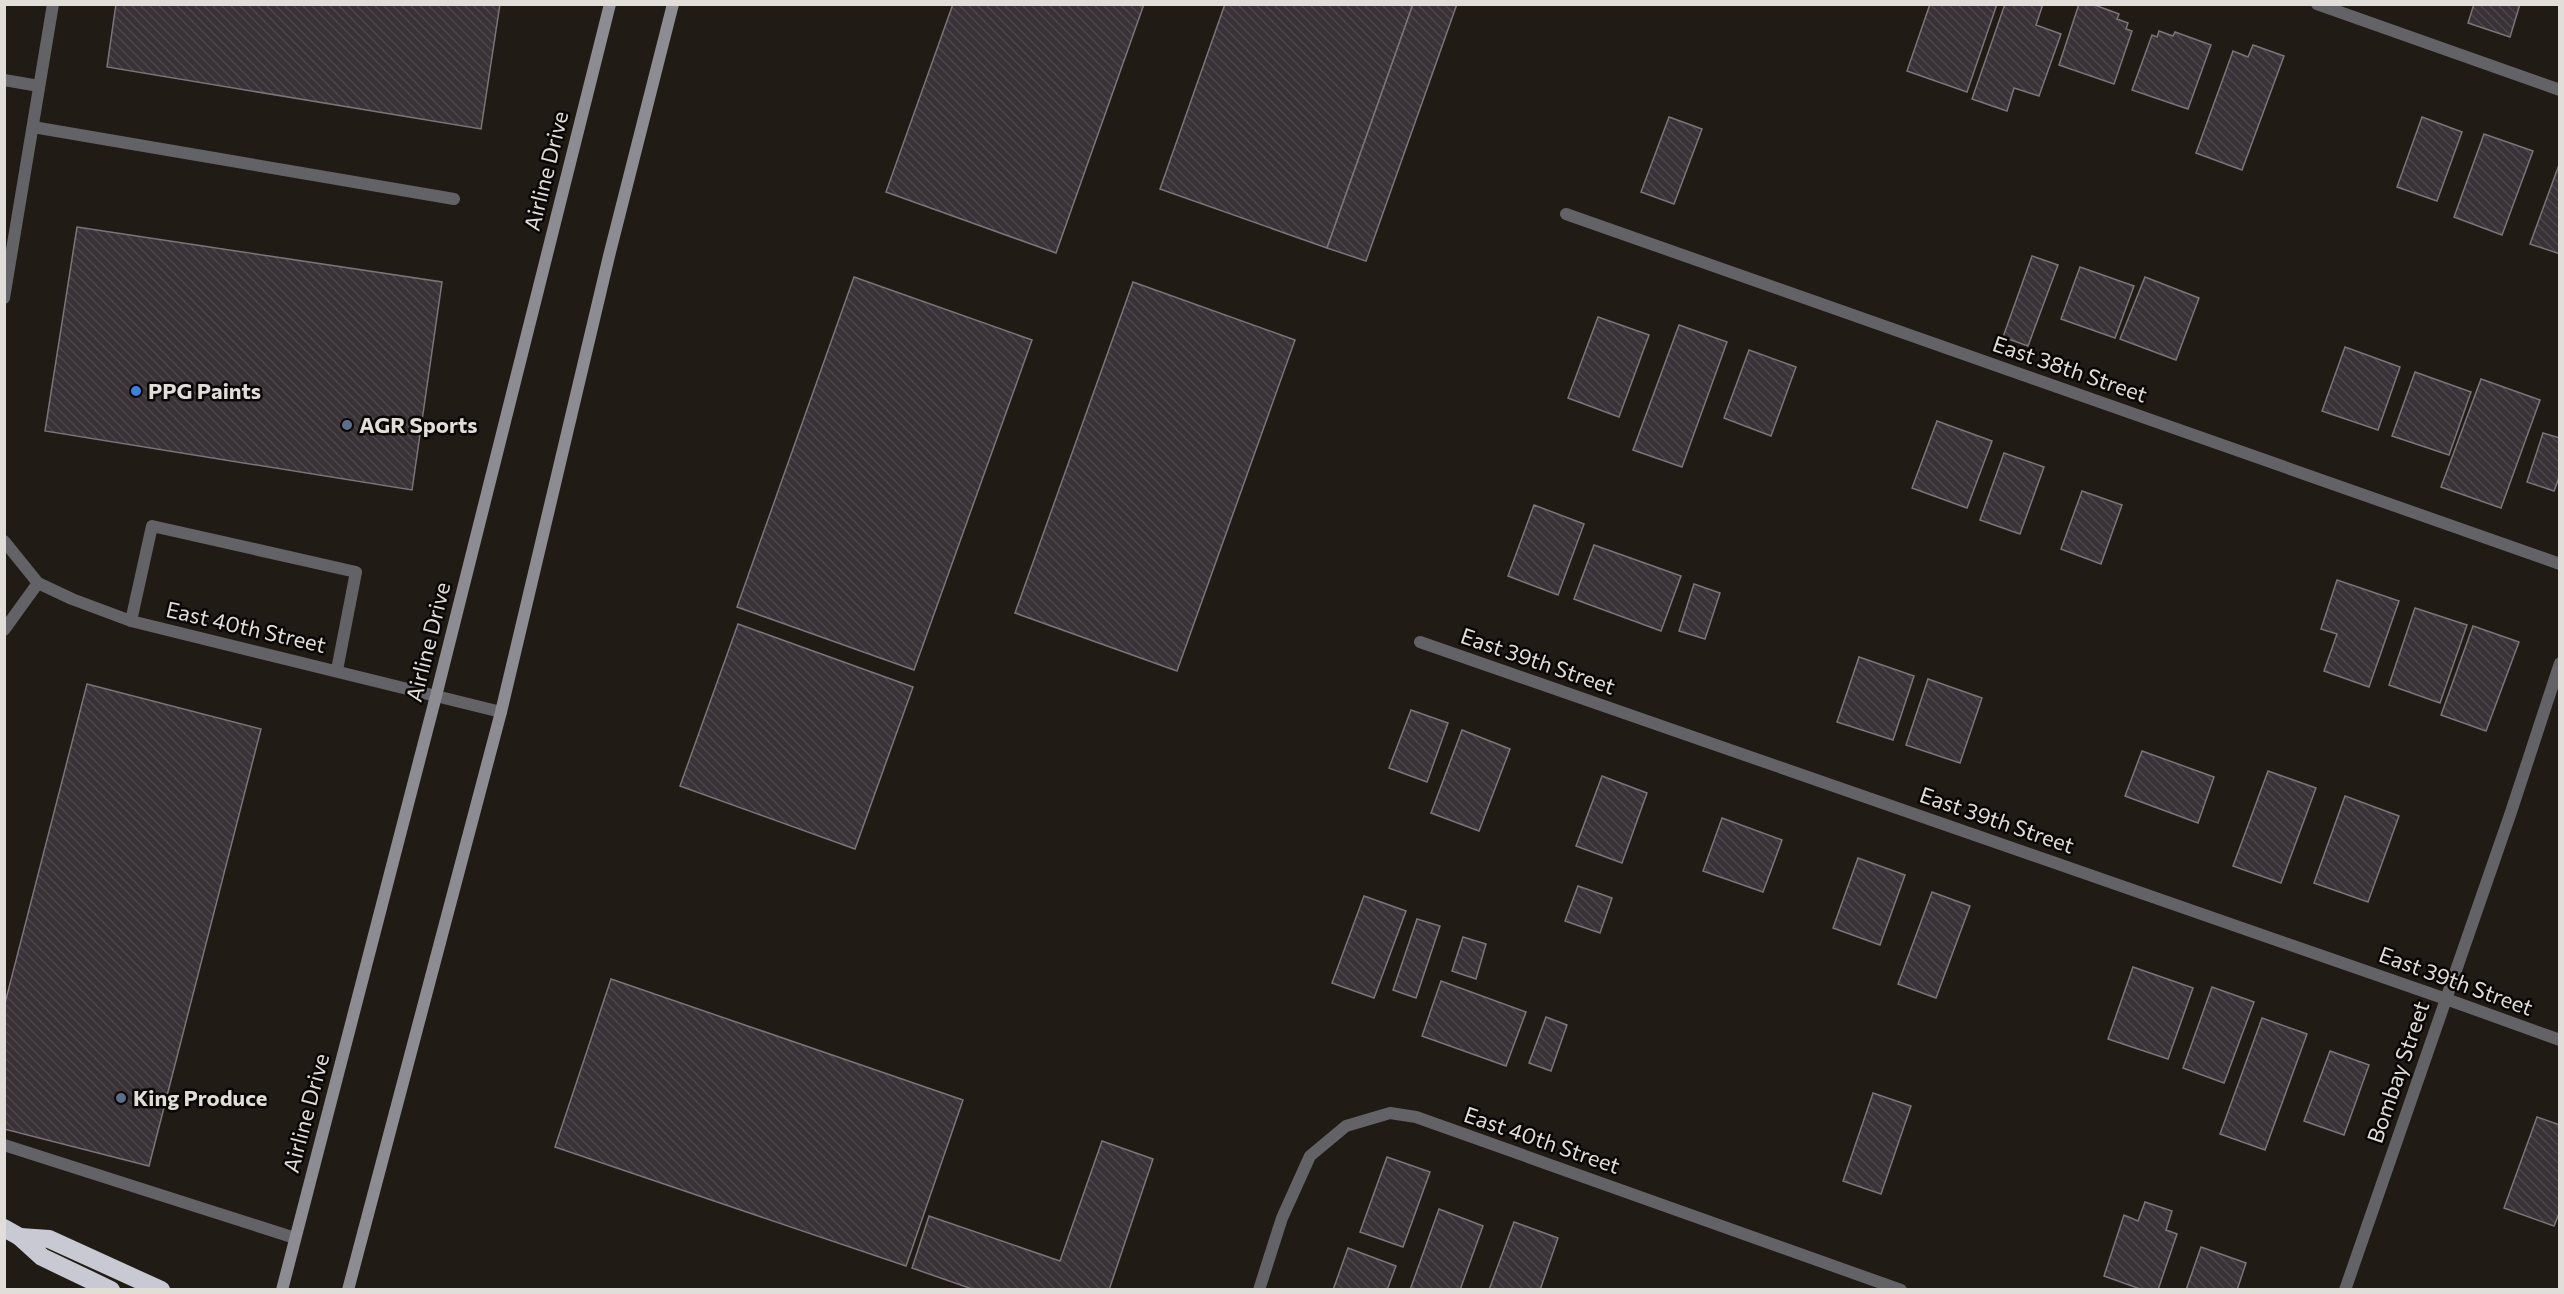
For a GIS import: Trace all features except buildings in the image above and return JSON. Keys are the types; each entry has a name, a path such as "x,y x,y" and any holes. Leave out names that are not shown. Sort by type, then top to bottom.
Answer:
{"highway":[{"path":"12,1232 42,1257 111,1290"},
{"path":"12,1232 49,1239 161,1290"}],"main road":[{"name":"Airline Drive","path":"282,1290 436,696 610,4"},
{"path":"348,1290 501,712 609,256 673,4"}],"street":[{"path":"4,298 53,4"},
{"path":"2317,4 2559,90"},
{"path":"4,80 39,86"},
{"path":"33,127 454,199"},
{"name":"East 38th Street","path":"1566,214 2559,564"},
{"path":"131,621 152,526 356,572 338,670"},
{"name":"East 40th Street","path":"4,541 38,583 72,599 131,621 338,670 501,712"},
{"path":"4,630 38,583"},
{"name":"East 39th Street","path":"1420,642 2559,1040"},
{"name":"Bombay Street","path":"2345,1290 2559,663"},
{"name":"East 40th Street","path":"1259,1290 1282,1218 1310,1156 1346,1126 1390,1113 1416,1117 1901,1290"},
{"path":"4,1145 296,1238"}],"place":[{"name":"PPG Paints","path":"136,391"},
{"name":"AGR Sports","path":"347,425"},
{"name":"King Produce","path":"121,1098"}]}
